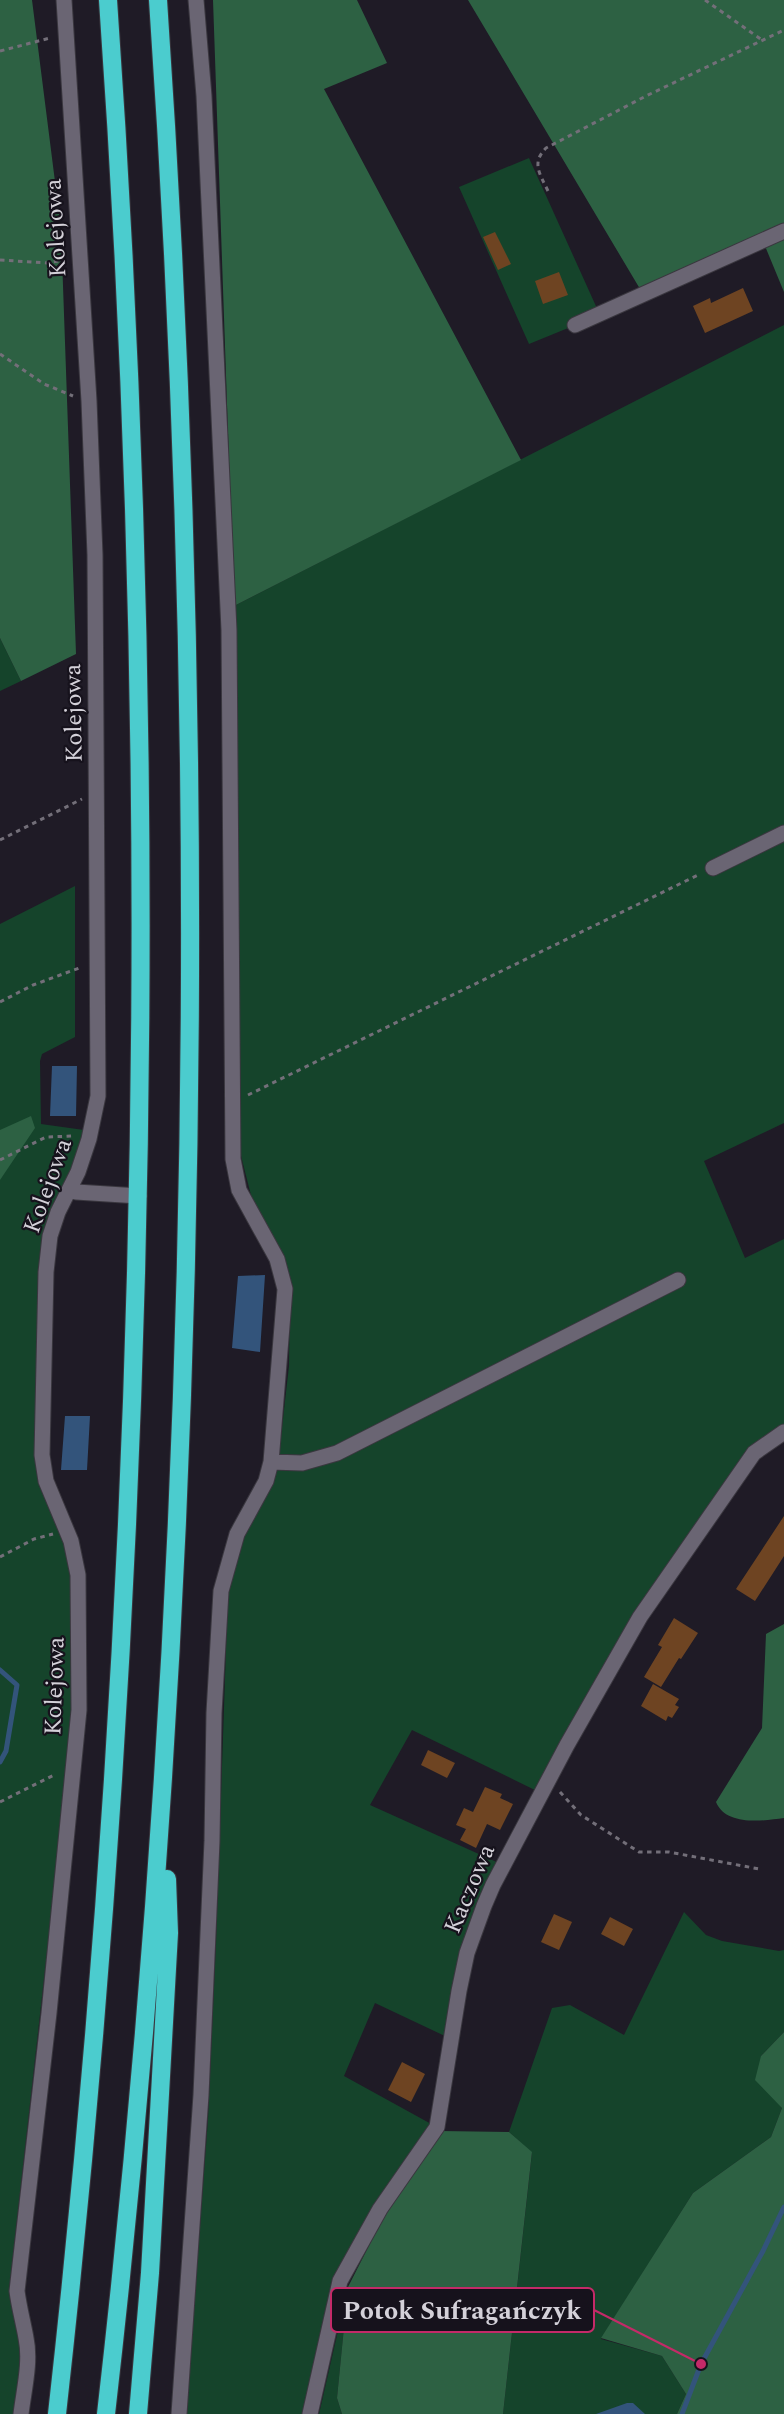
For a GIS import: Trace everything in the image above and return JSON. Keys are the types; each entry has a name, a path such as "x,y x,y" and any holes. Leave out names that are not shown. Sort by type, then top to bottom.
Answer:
{"highway":[{"path":"57,2414 93,2057 118,1720 129,1503 139,1196 142,960 139,660 127,296 108,0"},
{"path":"106,2414 141,2073 163,1788 184,1366 189,1196 191,938 188,658 182,424 170,176 158,0"},
{"path":"138,2414 150,2273 169,1933 163,1788"}],"street":[{"name":"Kolejowa","path":"21,2414 27,2362 26,2338 17,2291 49,2013 79,1710 78,1575 66,1531 46,1481 42,1455 46,1272 50,1236 89,1139 98,1096 95,555 81,257 64,0"},
{"path":"179,2414 201,2095 212,1841 214,1713 221,1591 237,1534 266,1481 272,1462 285,1289 277,1259 239,1190 233,1159 229,630 204,96 196,0"},
{"path":"574,326 784,231"},
{"path":"712,868 784,833"},
{"path":"70,1189 88,1193 139,1196"},
{"path":"272,1462 302,1462 337,1453 678,1280"},
{"name":"Kaczowa","path":"310,2414 340,2281 380,2209 437,2127 459,1991 467,1953 483,1906 549,1779 640,1617 754,1454 784,1432"}],"path":[{"path":"705,0 762,40"},
{"path":"548,191 538,168 539,155 546,148 646,96 784,30"},
{"path":"0,51 67,34"},
{"path":"0,260 47,263 81,257"},
{"path":"0,354 44,384 89,402"},
{"path":"0,840 98,792"},
{"path":"232,1102 712,868"},
{"path":"0,1002 33,985 98,962"},
{"path":"0,1160 46,1137 72,1136 89,1139"},
{"path":"0,1557 34,1539 66,1531"},
{"path":"0,1802 74,1765"},
{"path":"549,1779 581,1815 639,1852 669,1852 759,1869"}],"green space":[{"path":"0,0 32,0 61,229 76,654 21,681 0,638"},
{"path":"213,0 357,0 387,63 324,89 521,460 234,606"},
{"path":"468,0 784,0 784,292 765,246 646,299"},
{"path":"529,158 600,315 529,344 459,187"},
{"path":"784,325 784,1123 704,1161 745,1258 784,1239 784,1425 751,1448 634,1612 539,1792 412,1730 370,1805 501,1864 447,2037 375,2003 344,2076 433,2125 334,2278 304,2414 186,2414 208,2119 228,1590 241,1543 265,1497 278,1462 289,1366 290,1278 281,1250 252,1199 240,1152 234,606"},
{"path":"0,638 21,681 0,691"},
{"path":"75,886 75,1037 42,1054 40,1061 41,1124 84,1130 74,1167 50,1218 36,1456 72,1569 74,1711 9,2291 20,2340 15,2414 0,2414 0,924"},
{"path":"31,1116 35,1128 0,1180 0,1130"},
{"path":"784,1624 784,1818 755,1821 736,1818 721,1810 716,1802 762,1728 766,1634"},
{"path":"684,1912 706,1935 722,1941 784,1950 784,2032 761,2056 782,2108 771,2137 693,2193 601,2339 662,2356 686,2394 677,2414 503,2414 532,2153 509,2132 552,2008 570,2005 624,2035"},
{"path":"784,2032 784,2414 677,2414 686,2394 662,2356 601,2338 693,2193 771,2137 782,2108 755,2080 761,2056"},
{"path":"440,2131 509,2132 532,2152 503,2414 342,2414 337,2398 348,2287 386,2212"},
{"path":"348,2287 337,2398 342,2414 319,2414"}],"water":[{"path":"52,1066 77,1066 76,1116 50,1116"},
{"path":"265,1275 260,1352 232,1348 238,1276"},
{"path":"65,1416 90,1416 87,1470 61,1470"},
{"path":"633,2403 645,2414 596,2414"}],"building":[{"path":"495,232 511,264 498,270 483,237"},
{"path":"559,272 568,295 543,304 535,281"},
{"path":"743,288 753,311 705,333 693,306 710,298 711,303"},
{"path":"784,1516 784,1556 755,1601 736,1589"},
{"path":"674,1618 698,1633 661,1687 644,1677 662,1647 658,1645"},
{"path":"653,1684 679,1699 675,1705 679,1707 672,1718 668,1716 666,1721 641,1706"},
{"path":"428,1750 455,1763 447,1778 421,1765"},
{"path":"485,1787 502,1794 500,1798 513,1804 500,1830 487,1824 476,1848 460,1840 466,1829 456,1825 464,1808 473,1812"},
{"path":"554,1914 572,1922 559,1950 541,1942"},
{"path":"610,1917 633,1929 624,1946 601,1934"},
{"path":"402,2062 425,2074 411,2102 388,2090"}],"waterway":[{"path":"0,1670 17,1685 6,1751 0,1762"},
{"path":"682,2414 701,2364 763,2251 784,2207"}],"place":[{"name":"Potok Sufragańczyk","path":"701,2364"}]}
